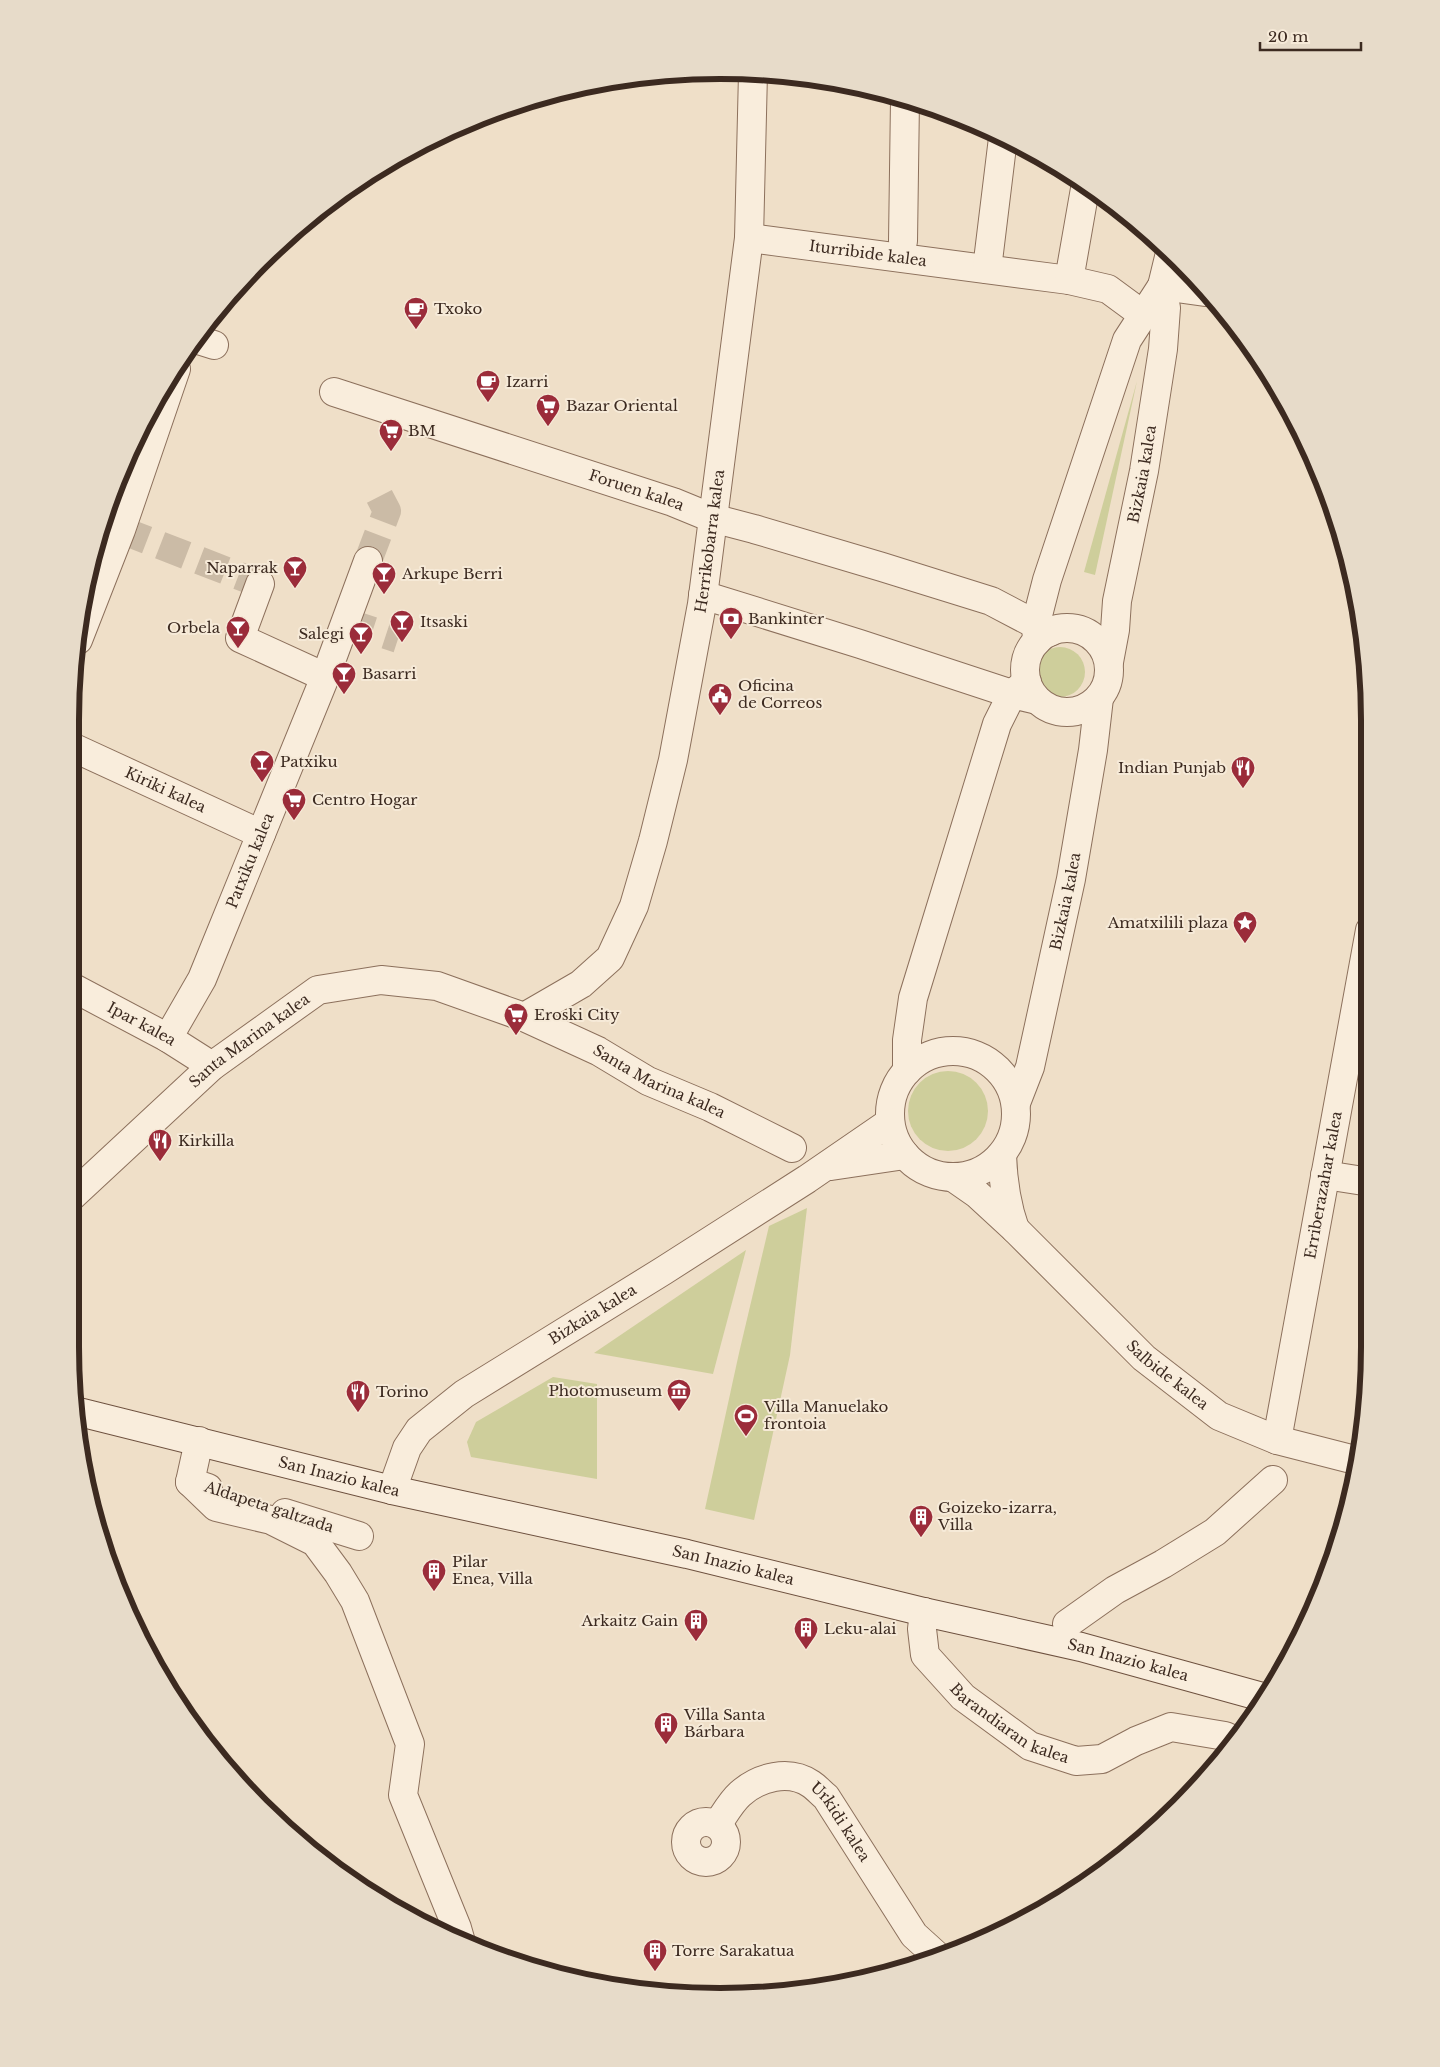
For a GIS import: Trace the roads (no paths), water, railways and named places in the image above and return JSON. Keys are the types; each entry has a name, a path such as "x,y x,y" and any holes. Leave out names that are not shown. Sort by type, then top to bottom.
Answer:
{"street":[{"name":"Herrikobarra kalea","path":"524,1017 581,984 610,958 634,906 653,841 672,760 703,595 749,238 753,80"},
{"path":"903,241 906,107"},
{"path":"987,269 1002,144"},
{"path":"1068,280 1084,193"},
{"name":"Iturribide kalea","path":"749,238 1068,280 1108,289 1142,314"},
{"name":"Bizkaia kalea","path":"1041,632 1047,580 1127,340 1142,314 1162,286 1168,262"},
{"path":"1162,286 1196,291"},
{"name":"Bizkaia kalea","path":"1109,662 1118,601 1144,471 1163,349 1166,308 1162,286"},
{"name":"Foruen kalea","path":"334,392 673,502 712,518 754,528 991,601 1041,632"},
{"path":"87,616 121,530 142,444 149,429"},
{"name":"Patxiku kalea","path":"168,1038 202,979 326,675 368,561"},
{"path":"260,584 240,638 326,675"},
{"path":"703,595 860,644 1025,692 1048,708 1062,712 1076,712 1088,707 1100,698 1106,687 1109,675 1109,662 1104,650 1097,640 1086,633 1062,628 1041,632 1029,653 1025,667 1025,692 997,724 913,998 907,1040 907,1071"},
{"name":"Bizkaia kalea","path":"1016,1103 1030,1067 1072,879 1100,698"},
{"name":"Kiriki kalea","path":"79,750 261,834"},
{"name":"Erriberazahar kalea","path":"1277,1440 1361,979"},
{"name":"Santa Marina kalea","path":"79,1190 212,1066 318,990 381,980 438,986 524,1017 598,1051 648,1081 710,1107 792,1148"},
{"name":"Ipar kalea","path":"79,991 168,1038 212,1066"},
{"path":"961,1051 980,1057 997,1068 1010,1084 1016,1103 1016,1121 1012,1139 1002,1155 989,1167 973,1174 954,1178 936,1175 919,1167 905,1155 894,1140 890,1122 891,1104 896,1086 907,1071 922,1059 941,1052 961,1051"},
{"name":"Bizkaia kalea","path":"392,1490 407,1448 419,1430 464,1394 671,1266 825,1167 890,1122"},
{"name":"Bizkaia kalea","path":"825,1167 905,1155"},
{"name":"Salbide kalea","path":"1002,1155 1003,1183 1008,1210 1015,1228"},
{"path":"1325,1175 1361,1181"},
{"name":"Salbide kalea","path":"954,1178 977,1194 1015,1228 1144,1358 1219,1416 1277,1440 1351,1459"},
{"name":"San Inazio kalea","path":"82,1413 392,1490 687,1554 924,1612 1081,1647 1258,1696"},
{"name":"Aldapeta galtzada","path":"199,1441 190,1482 359,1536"},
{"path":"1066,1624 1115,1590 1164,1564 1215,1532 1273,1480"},
{"path":"190,1482 216,1507 271,1520 315,1542 338,1573 355,1601 410,1744 403,1795 458,1932"},
{"name":"Barandiaran kalea","path":"924,1612 922,1629 925,1655 963,1697 1030,1746 1076,1761 1102,1759 1136,1741 1171,1727 1228,1738"},
{"name":"Urkidi kalea","path":"717,1825 739,1795 753,1784 772,1776 794,1777 811,1783 826,1797 914,1935 922,1945 932,1952"}],"tunnel":[{"path":"368,561 387,511 374,486"},
{"path":"121,530 260,584 264,583"},
{"path":"346,622 398,639"}],"place":[{"name":"Txoko","path":"416,330"},
{"name":"Izarri","path":"488,403"},
{"name":"Bazar Oriental","path":"548,427"},
{"name":"BM","path":"391,452"},
{"name":"Naparrak","path":"295,589"},
{"name":"Arkupe Berri","path":"384,595"},
{"name":"Bankinter","path":"731,640"},
{"name":"Itsaski","path":"402,643"},
{"name":"Orbela","path":"238,649"},
{"name":"Salegi","path":"361,655"},
{"name":"Basarri","path":"344,695"},
{"name":"Oficina de Correos","path":"720,716"},
{"name":"Patxiku","path":"262,783"},
{"name":"Indian Punjab","path":"1243,789"},
{"name":"Centro Hogar","path":"294,821"},
{"name":"Amatxilili plaza","path":"1245,944"},
{"name":"Eroski City","path":"516,1036"},
{"name":"Kirkilla","path":"160,1162"},
{"name":"Photomuseum","path":"679,1412"},
{"name":"Torino","path":"358,1413"},
{"name":"Villa Manuelako frontoia","path":"746,1437"},
{"name":"Goizeko-izarra, Villa","path":"921,1538"},
{"name":"Pilar Enea, Villa","path":"434,1592"},
{"name":"Arkaitz Gain","path":"696,1642"},
{"name":"Leku-alai","path":"806,1650"},
{"name":"Villa Santa Bárbara","path":"666,1745"},
{"name":"Torre Sarakatua","path":"655,1972"}]}
